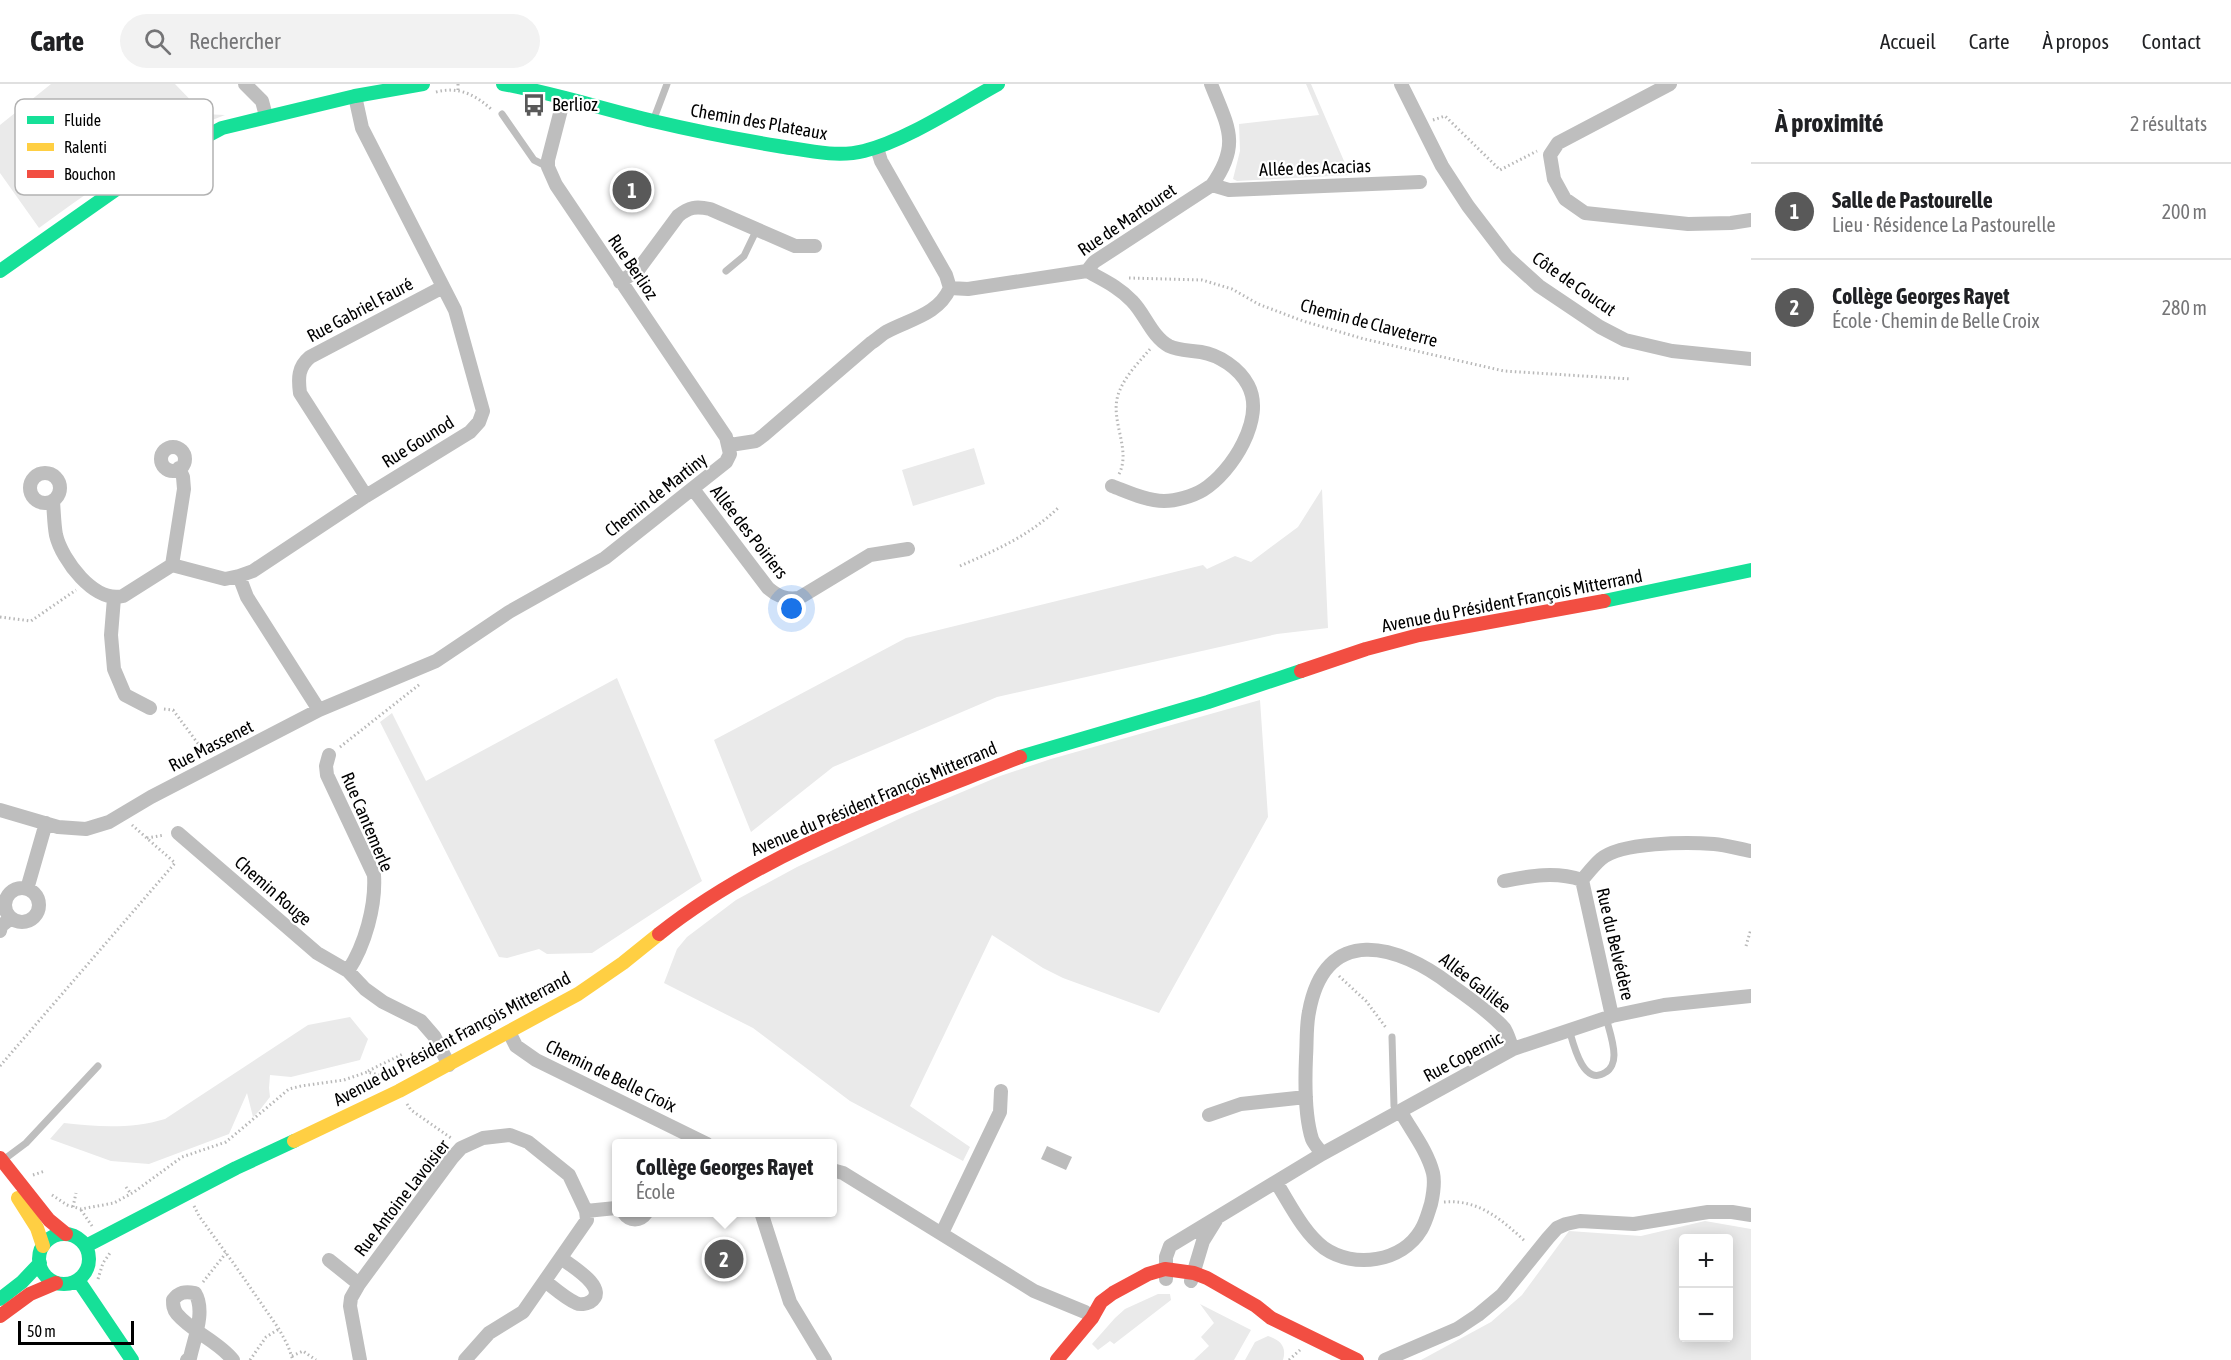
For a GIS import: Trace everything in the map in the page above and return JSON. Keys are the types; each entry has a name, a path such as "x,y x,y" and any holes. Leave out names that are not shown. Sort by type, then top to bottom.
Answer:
{"street":[{"path":"245,84 262,101 266,116"},
{"name":"Chemin des Plateaux","path":"503,84 653,121 817,152 862,152 877,148 998,84"},
{"name":"Rue de Martouret","path":"950,288 968,289 1087,271 1094,262 1212,185 1225,167 1231,147 1225,120 1211,84"},
{"name":"Côte de Coucut","path":"1401,84 1442,166 1468,206 1507,257 1539,286 1600,327 1625,340 1672,351 1751,359"},
{"path":"1670,84 1558,143 1550,155 1554,179 1565,200 1585,213 1688,224 1751,220"},
{"path":"213,133 266,116 355,96 429,88"},
{"name":"Rue Gounod","path":"239,576 253,571 366,496 470,432 479,422 483,411 455,310 362,128 355,96"},
{"path":"548,167 564,98"},
{"path":"730,445 756,441 765,435 871,343 886,332 935,308 945,298 950,288 946,275 881,161 877,148"},
{"name":"Rue Berlioz","path":"548,167 556,185 730,445"},
{"name":"Allée des Acacias","path":"1212,185 1229,190 1420,182"},
{"path":"0,271 107,195"},
{"path":"621,282 638,270 678,216 686,210 697,207 710,209 795,246 815,246"},
{"path":"1087,271 1119,289 1133,302 1160,338 1173,348 1202,352 1239,372 1248,385 1253,399 1247,434 1236,455 1216,480 1202,490 1187,497 1165,501 1146,498 1112,486"},
{"name":"Rue Gabriel Fauré","path":"366,496 300,393 298,380 300,370 310,357 443,287"},
{"name":"Chemin de Martiny","path":"436,661 509,612 605,558 726,462 730,454 730,445"},
{"path":"172,566 184,489 183,477 179,468"},
{"name":"Allée des Poiriers","path":"693,489 768,588 773,593 789,599 798,598 870,555 908,549"},
{"path":"53,502 56,536 70,566 103,595 114,598 123,596 172,566 225,579 239,576 248,597 319,710"},
{"name":"Avenue du Président François Mitterrand","path":"86,1246 236,1168 399,1091 472,1053 578,994 623,963 674,922 758,868 866,819 1032,752 1208,702 1366,649 1419,635 1633,596 1751,570"},
{"path":"114,598 111,635 114,669 125,694 150,708"},
{"name":"Rue Massenet","path":"0,810 58,827 86,829 109,822 151,797 319,710 436,661"},
{"name":"Rue Cantemerle","path":"329,755 326,766 327,775 374,875 375,889 365,935 348,971"},
{"path":"27,889 46,823"},
{"name":"Chemin Rouge","path":"178,832 316,953 348,971"},
{"name":"Rue du Belvédère","path":"1582,880 1601,859 1615,851 1636,847 1670,843 1716,844 1751,851"},
{"name":"Rue du Belvédère","path":"1504,881 1539,875 1568,875 1582,880"},
{"name":"Rue du Belvédère","path":"1582,880 1609,1017"},
{"path":"27,889 38,898 39,909 32,919 22,922 11,918 5,909 6,898 13,890 27,889"},
{"path":"0,931 1,926 11,918"},
{"name":"Allée Galilée","path":"1322,1154 1312,1139 1306,1097 1309,1012 1316,989 1329,967 1343,955 1357,950 1379,949 1405,957 1432,970 1471,999 1505,1029 1513,1049"},
{"path":"348,971 365,989 382,1002 421,1021 439,1044 449,1065"},
{"name":"Rue Copernic","path":"1166,1274 1166,1257 1170,1246 1205,1223 1218,1218 1322,1154 1513,1049 1609,1017 1664,1005 1751,996"},
{"name":"Chemin de Belle Croix","path":"509,1032 516,1046 536,1060 699,1139"},
{"path":"942,1233 1000,1112 1001,1091"},
{"path":"1209,1115 1241,1104 1306,1097"},
{"path":"1276,1182 1311,1236 1326,1249 1345,1259 1369,1260 1388,1257 1407,1245 1420,1232 1431,1202 1433,1174 1425,1151 1400,1113"},
{"name":"Rue Antoine Lavoisier","path":"360,1360 350,1306 351,1298 359,1284 461,1148 483,1137 510,1136 528,1142 569,1175 586,1211"},
{"path":"1,1163 49,1220 66,1234"},
{"path":"1,1163 37,1228 43,1246 40,1263 45,1275 56,1283"},
{"path":"837,1171 942,1233 1034,1291 1085,1312 1092,1318"},
{"path":"465,1360 489,1333 523,1312 584,1226 587,1220 586,1211 612,1208"},
{"path":"1385,1360 1457,1329 1478,1315 1502,1294 1557,1228 1580,1221 1634,1224 1708,1212 1751,1215"},
{"path":"627,1217 636,1220 644,1217"},
{"path":"763,1217 790,1302 825,1360"},
{"name":"Rue Copernic","path":"1193,1277 1205,1236 1218,1218"},
{"path":"0,1316 30,1294 56,1283 71,1284 88,1269 89,1253 86,1246 74,1236 66,1234 53,1236 43,1246"},
{"path":"544,1281 575,1303 582,1304 594,1298 596,1291 593,1284 561,1258"},
{"name":"Rue Antoine Lavoisier","path":"329,1260 359,1284"},
{"path":"0,1299 22,1282 40,1263"},
{"path":"1057,1360 1092,1318 1166,1274 1193,1277 1240,1308 1271,1318 1357,1360"},
{"path":"78,1280 132,1360"},
{"path":"190,1359 196,1329 199,1301 195,1293 182,1293 174,1300 173,1307 177,1314 196,1329 228,1354 233,1360"}],"lane":[{"path":"653,121 667,84"},
{"path":"502,114 534,160 548,167"},
{"path":"726,271 744,256 757,229"},
{"path":"1569,1029 1583,1068 1592,1074 1599,1075 1608,1071 1613,1064 1609,1017"},
{"path":"1392,1037 1394,1106 1400,1113"},
{"path":"1,1163 26,1143 98,1066"},
{"path":"1185,1237 1194,1240 1200,1248"}],"path":[{"path":"458,84 458,90"},
{"path":"429,88 458,90 480,98 495,113 502,114"},
{"path":"1420,125 1445,116 1500,170 1538,151 1550,155"},
{"name":"Chemin de Claveterre","path":"1107,282 1112,278 1202,280 1232,289 1258,304 1304,321 1388,344 1504,371 1631,379"},
{"path":"1112,486 1122,467 1123,457 1116,415 1117,399 1130,373 1160,338"},
{"path":"960,566 1025,536 1041,525 1058,508"},
{"path":"0,616 31,621 80,587 85,581"},
{"path":"329,755 424,682"},
{"path":"150,708 173,710 214,765"},
{"path":"0,1066 175,863 121,815"},
{"path":"147,838 178,832"},
{"path":"1746,946 1751,929"},
{"path":"1329,967 1377,1013 1392,1037"},
{"path":"367,1072 380,1076 390,1075 439,1044 461,1035 472,1053"},
{"path":"76,1193 73,1207 81,1209 114,1203 131,1194 182,1157 226,1142 289,1089 344,1080 367,1072 403,1054"},
{"path":"411,1110 451,1138"},
{"path":"32,1177 45,1170"},
{"path":"126,1187 131,1194"},
{"path":"188,1193 199,1216 279,1329 293,1358 303,1351 316,1360"},
{"path":"1431,1202 1455,1200 1491,1212 1537,1251"},
{"path":"195,1293 226,1253"},
{"path":"250,1360 266,1337 279,1329"},
{"path":"1289,1360 1300,1350"}],"shaded area":[{"path":"51,84 175,84 190,99 32,99"},
{"path":"1306,84 1311,84 1350,175 1237,181 1233,179 1240,151 1239,124 1319,115"},
{"path":"15,113 15,194 0,173 0,125"},
{"path":"213,114 225,115 213,120"},
{"path":"16,195 85,195 39,228"},
{"path":"974,448 985,484 913,506 902,470"},
{"path":"1322,489 1328,628 1277,634 997,697 833,767 751,832 714,740 906,638 1203,565 1207,569 1235,556 1251,562 1298,527"},
{"path":"617,678 702,881 592,953 547,954 539,949 507,958 499,957 380,722 392,713 426,781"},
{"path":"1260,700 1268,817 1159,1013 1063,978 1043,968 992,935 910,1106 970,1147 963,1161 850,1101 753,1028 664,983 677,949 687,937 736,900 797,867 905,816 1000,776 1051,759"},
{"path":"350,1017 368,1039 360,1060 291,1077 270,1075 270,1097 253,1117 247,1093 229,1134 149,1164 111,1161 50,1139 64,1123 115,1126 165,1119 308,1025"},
{"path":"1047,1146 1072,1157 1066,1170 1041,1159"},
{"path":"1705,1221 1751,1229 1751,1360 1421,1360 1491,1322 1522,1295 1569,1231 1641,1236"},
{"path":"1158,1294 1170,1294 1171,1300 1114,1344 1110,1341 1098,1350 1092,1344 1125,1309"},
{"path":"1200,1304 1251,1330 1234,1360 1194,1360 1209,1346 1201,1337 1214,1323"},
{"path":"1268,1336 1282,1344 1283,1360 1245,1360 1255,1342"}],"traffic: fast":[{"path":"213,133 222,128 355,96 423,84"},
{"path":"503,84 653,121 747,141 832,154 864,151 897,139 932,122 998,84"},
{"path":"0,271 108,195"},
{"path":"1604,601 1751,570"},
{"path":"1020,757 1208,702 1301,671"},
{"path":"86,1246 236,1168 294,1141"},
{"path":"59,1234 69,1234 82,1241 89,1254 89,1259 89,1264 82,1277 69,1284 59,1284 50,1280 43,1273 39,1264 39,1254 43,1245 50,1238 59,1234"},
{"path":"0,1299 22,1282 40,1263"},
{"path":"78,1280 132,1360"}],"traffic: slow":[{"path":"294,1141 399,1091 578,994 623,963 659,934"},
{"path":"18,1198 37,1228 43,1246"}],"traffic: jam":[{"path":"1301,671 1366,649 1419,635 1604,601"},
{"path":"659,934 699,905 786,854 879,813 1020,757"},
{"path":"0,1158 49,1220 66,1234"},
{"path":"1057,1360 1092,1318 1101,1302 1148,1274 1165,1269 1194,1273 1207,1278 1256,1306 1271,1318 1357,1360"},
{"path":"0,1316 30,1294 56,1283"}],"place":[{"name":"Berlioz","path":"534,105"},
{"name":"Salle de Pastourelle","path":"632,190"},
{"name":"Collège Georges Rayet","path":"724,1259"}]}
